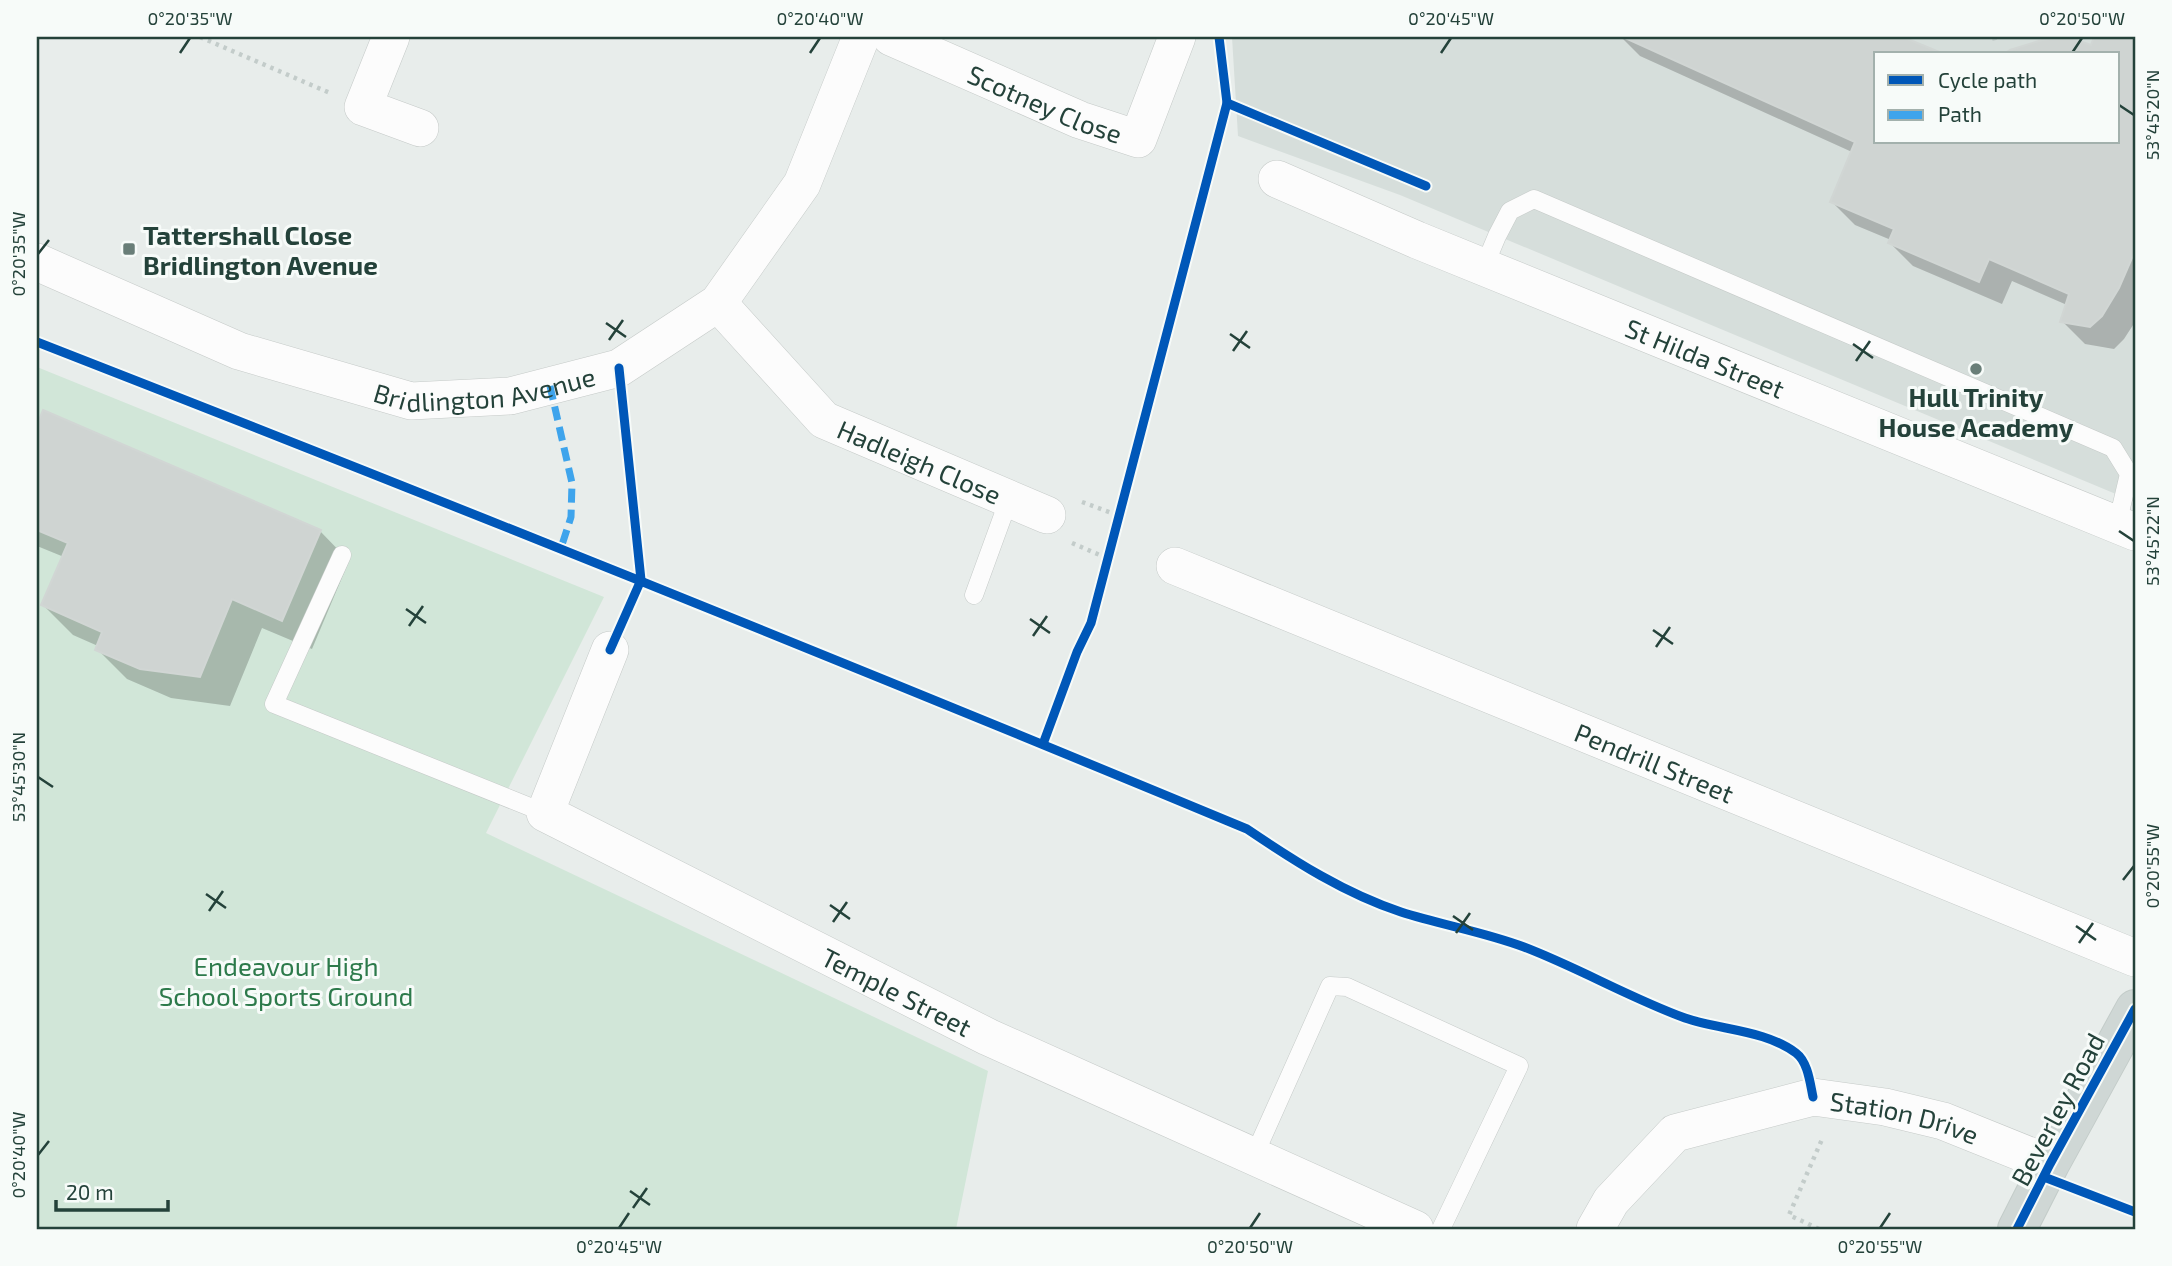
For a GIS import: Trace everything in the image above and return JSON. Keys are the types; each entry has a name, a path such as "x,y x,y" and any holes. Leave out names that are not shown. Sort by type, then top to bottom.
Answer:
{"main road":[{"name":"Beverley Road","path":"2017,1229 2135,1009"}],"street":[{"path":"391,37 363,107 420,128"},
{"name":"Bridlington Avenue","path":"37,262 239,351 411,401 510,396 619,368 718,303 802,184 861,37"},
{"name":"Scotney Close","path":"891,37 1080,120 1138,139 1177,37"},
{"name":"St Hilda Street","path":"1277,179 1484,267 2126,528"},
{"name":"Hadleigh Close","path":"718,303 824,420 1046,515"},
{"name":"Pendrill Street","path":"1175,566 2135,958"},
{"path":"545,813 610,650"},
{"name":"Temple Street","path":"545,813 988,1037 1415,1229"},
{"name":"Station Drive","path":"1595,1229 1611,1201 1675,1133 1814,1097 1885,1107 1942,1121 2050,1164"}],"lane":[{"path":"1484,267 1510,211 1534,198 2113,448 2130,474 2126,528"},
{"path":"974,595 1009,499"},
{"path":"342,555 274,704 545,813"},
{"path":"1254,1156 1330,986 1347,987 1520,1066 1441,1229"}],"path":[{"path":"200,37 363,107"},
{"path":"1994,37 1996,45"},
{"path":"1118,526 1124,503"},
{"path":"1105,572 1112,548"},
{"path":"1819,1229 1789,1215 1838,1100"}],"shaded area":[{"name":"Hull Trinity House Academy","path":"1232,37 2135,37 2135,502 1400,195 1238,136"}],"green space":[{"name":"Endeavour High School Sports Ground","path":"37,367 604,597 486,833 988,1071 956,1229 37,1229"}],"building":[{"path":"1623,37 1903,37 1939,52 1874,52 1874,144 2120,144 2120,52 2007,52 2042,40 2068,37 2091,45 2094,37 2135,37 2135,251 2119,288 2102,316 2090,327 2060,322 2069,294 1989,259 1979,282 1888,243 1894,229 1830,202 1855,142"},
{"path":"43,410 321,530 282,621 232,599 200,677 140,669 95,650 102,632 41,605 68,543 37,530 37,425"}],"marked path":[{"path":"550,386 572,483 571,517 561,548"}],"cycle path":[{"path":"1043,744 1077,652 1091,623 1227,103 1219,37"},
{"path":"1227,103 1426,186"},
{"path":"37,342 643,582 1247,829 1321,876 1360,896 1416,917 1524,947 1685,1018 1757,1035 1784,1045 1803,1062 1813,1097"},
{"path":"610,650 641,580 619,368"},
{"path":"2017,1229 2135,1009"},
{"path":"2044,1177 2135,1212"}],"place":[{"name":"Tattershall Close Bridlington Avenue","path":"129,249"},
{"name":"Hull Trinity House Academy","path":"1976,369"}]}
